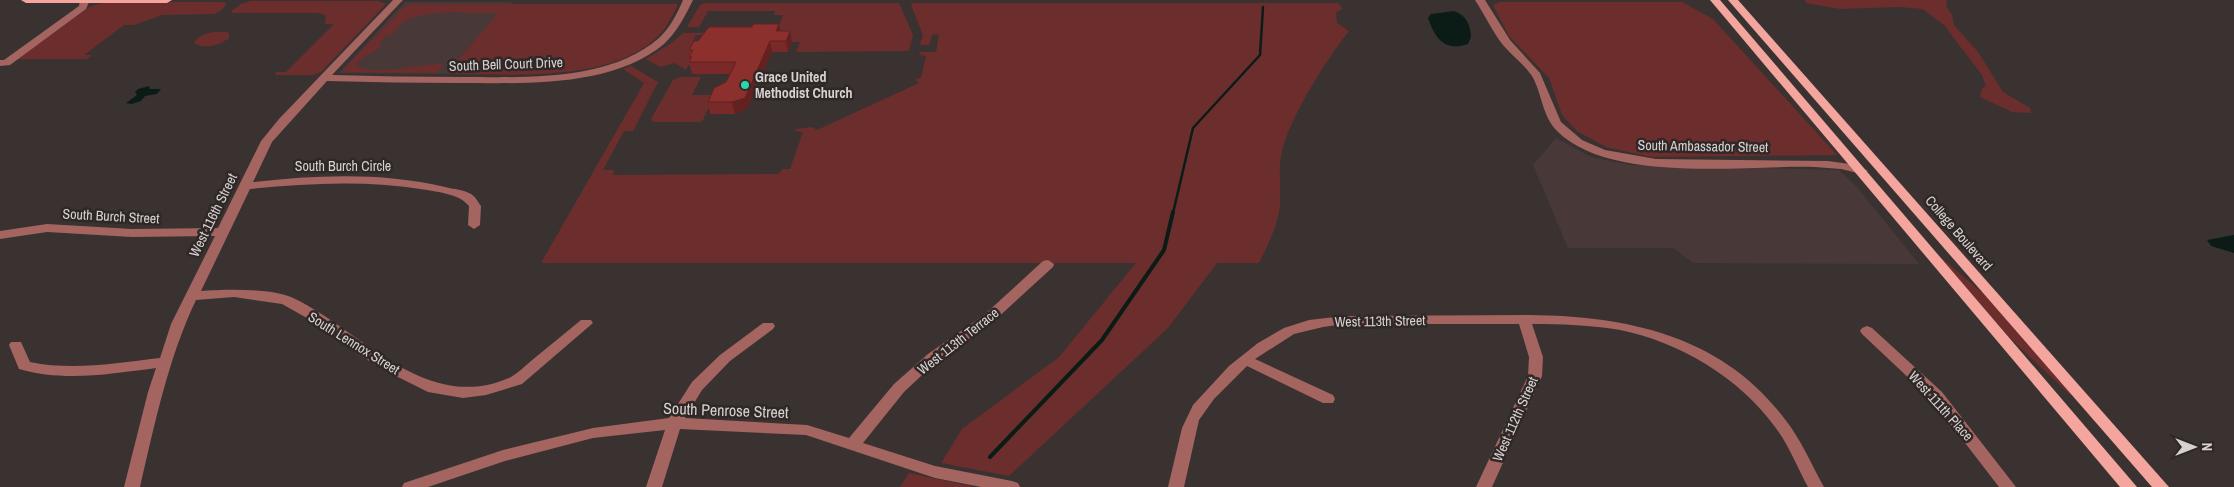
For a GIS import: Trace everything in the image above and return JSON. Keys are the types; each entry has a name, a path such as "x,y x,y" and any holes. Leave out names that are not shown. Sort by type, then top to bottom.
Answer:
{"main road":[{"path":"26,0 167,0"},
{"path":"1715,0 1857,165 2128,487"},
{"name":"College Boulevard","path":"1733,0 2161,487"}],"street":[{"path":"2,61 83,7 85,0"},
{"name":"West 116th Street","path":"129,486 155,392 178,324 267,141 283,121 398,0"},
{"name":"South Bell Court Drive","path":"325,78 531,80 587,73 632,60 657,45 673,30 688,0"},
{"name":"South Ambassador Street","path":"1480,0 1508,44 1534,72 1554,119 1569,136 1598,151 1633,161 1665,163 1812,163 1848,166 1877,164"},
{"name":"South Burch Circle","path":"244,186 315,178 405,182 467,196 475,206 474,225"},
{"name":"South Burch Street","path":"0,234 47,228 132,233 222,232"},
{"name":"West 113th Terrace","path":"852,445 899,388 933,357 989,318 1048,264"},
{"name":"South Lennox Street","path":"192,296 234,292 285,300 326,323 364,352 395,370 433,388 463,392 486,390 517,380 586,323"},
{"name":"West 113th Street","path":"1176,487 1192,420 1204,402 1246,360 1271,339 1290,330 1317,322 1344,320 1524,320 1594,322 1626,327 1673,342 1708,360 1746,386 1776,417 1816,487"},
{"name":"West 112th Street","path":"1484,487 1535,376 1536,356 1524,320"},
{"path":"654,487 661,470 674,423 697,386 725,358 768,326"},
{"name":"West 111th Place","path":"1868,331 1937,396 2008,487"},
{"path":"16,345 24,366 54,372 94,371 165,362"},
{"path":"1246,360 1328,399"},
{"name":"South Penrose Street","path":"410,487 503,456 593,433 674,423 807,430 935,472 1012,487"}],"shaded area":[{"path":"1805,0 1947,0 1946,6 1952,15 1954,25 1978,52 2003,92 2030,108 2031,113 2012,112 1980,97 1982,89 1986,86 1982,75 1944,25 1923,9 1899,7 1840,9 1806,3"},
{"path":"251,1 378,1 386,4 321,72 313,75 276,75 275,72 286,72 334,24 325,24 326,16 319,13 233,13 231,11 241,4"},
{"path":"105,2 223,2 227,4 214,14 162,15 134,25 124,25 84,55 93,55 86,59 17,59 89,7"},
{"path":"405,2 512,2 452,74 339,73"},
{"path":"1500,2 1682,2 1713,19 1837,155 1651,157 1606,147 1577,131 1562,115 1549,78 1509,36 1493,5"},
{"path":"704,3 899,3 913,35 909,51 796,52 800,42 778,42 778,28 783,15 774,15 775,11 708,11 699,27 687,27 700,5"},
{"path":"913,3 1338,3 1343,9 1336,12 1337,23 1349,31 1310,89 1292,122 1282,151 1280,164 1279,212 1272,235 1259,263 1217,263 1168,328 1009,476 941,463 962,429 1059,357 1136,263 541,263 644,83 623,69 631,66 658,82 633,131 624,131 603,170 614,170 613,175 779,174 782,169 790,169 803,132 795,131 796,129 812,127 817,130 919,83 915,79 921,78 926,56 919,55 920,52 936,52 939,34 932,35 929,45 920,45 923,35 911,5"},
{"path":"412,4 678,5 663,31 641,50 617,61 590,68 532,74 451,74 448,72 498,13 469,13 463,15 465,12 448,12 415,17 401,24 391,35 387,35 378,46 381,46 378,49 357,64 357,66 365,69 386,70 442,64 437,73 345,72 343,70 404,7"},
{"path":"1454,11 1462,15 1469,24 1471,37 1468,44 1460,46 1447,45 1437,37 1428,18 1431,14"},
{"path":"212,32 229,33 229,38 217,45 202,46 194,43 203,35"},
{"path":"758,32 696,35 692,43 706,43 694,65 688,65 686,70 675,63 660,67 646,59 673,42 683,33"},
{"path":"681,77 701,77 692,95 723,95 713,99 703,120 700,122 653,122 651,119 673,80"},
{"path":"149,86 150,89 161,89 157,94 145,96 141,101 132,104 126,103 137,95 135,92 138,89"},
{"path":"1556,138 1591,157 1630,165 1839,170 1857,187 1919,264 1693,263 1673,248 1568,248 1533,165"},
{"path":"2234,235 2234,253 2211,246 2207,240"},
{"path":"1936,253 1987,297 2072,395 2009,337"},
{"path":"909,473 974,487 900,487"}],"building":[{"name":"Grace United Methodist Church","path":"753,24 779,24 776,31 790,31 786,41 770,41 745,98 732,102 708,102 714,88 726,82 736,62 689,62 692,57 689,57 693,50 689,50 694,41 698,41 709,27 752,27"}],"waterway":[{"path":"1173,213 1193,128 1260,55 1263,7"},
{"path":"990,457 1102,340 1164,250 1173,212"}],"place":[{"name":"Grace United Methodist Church","path":"745,85"}]}
